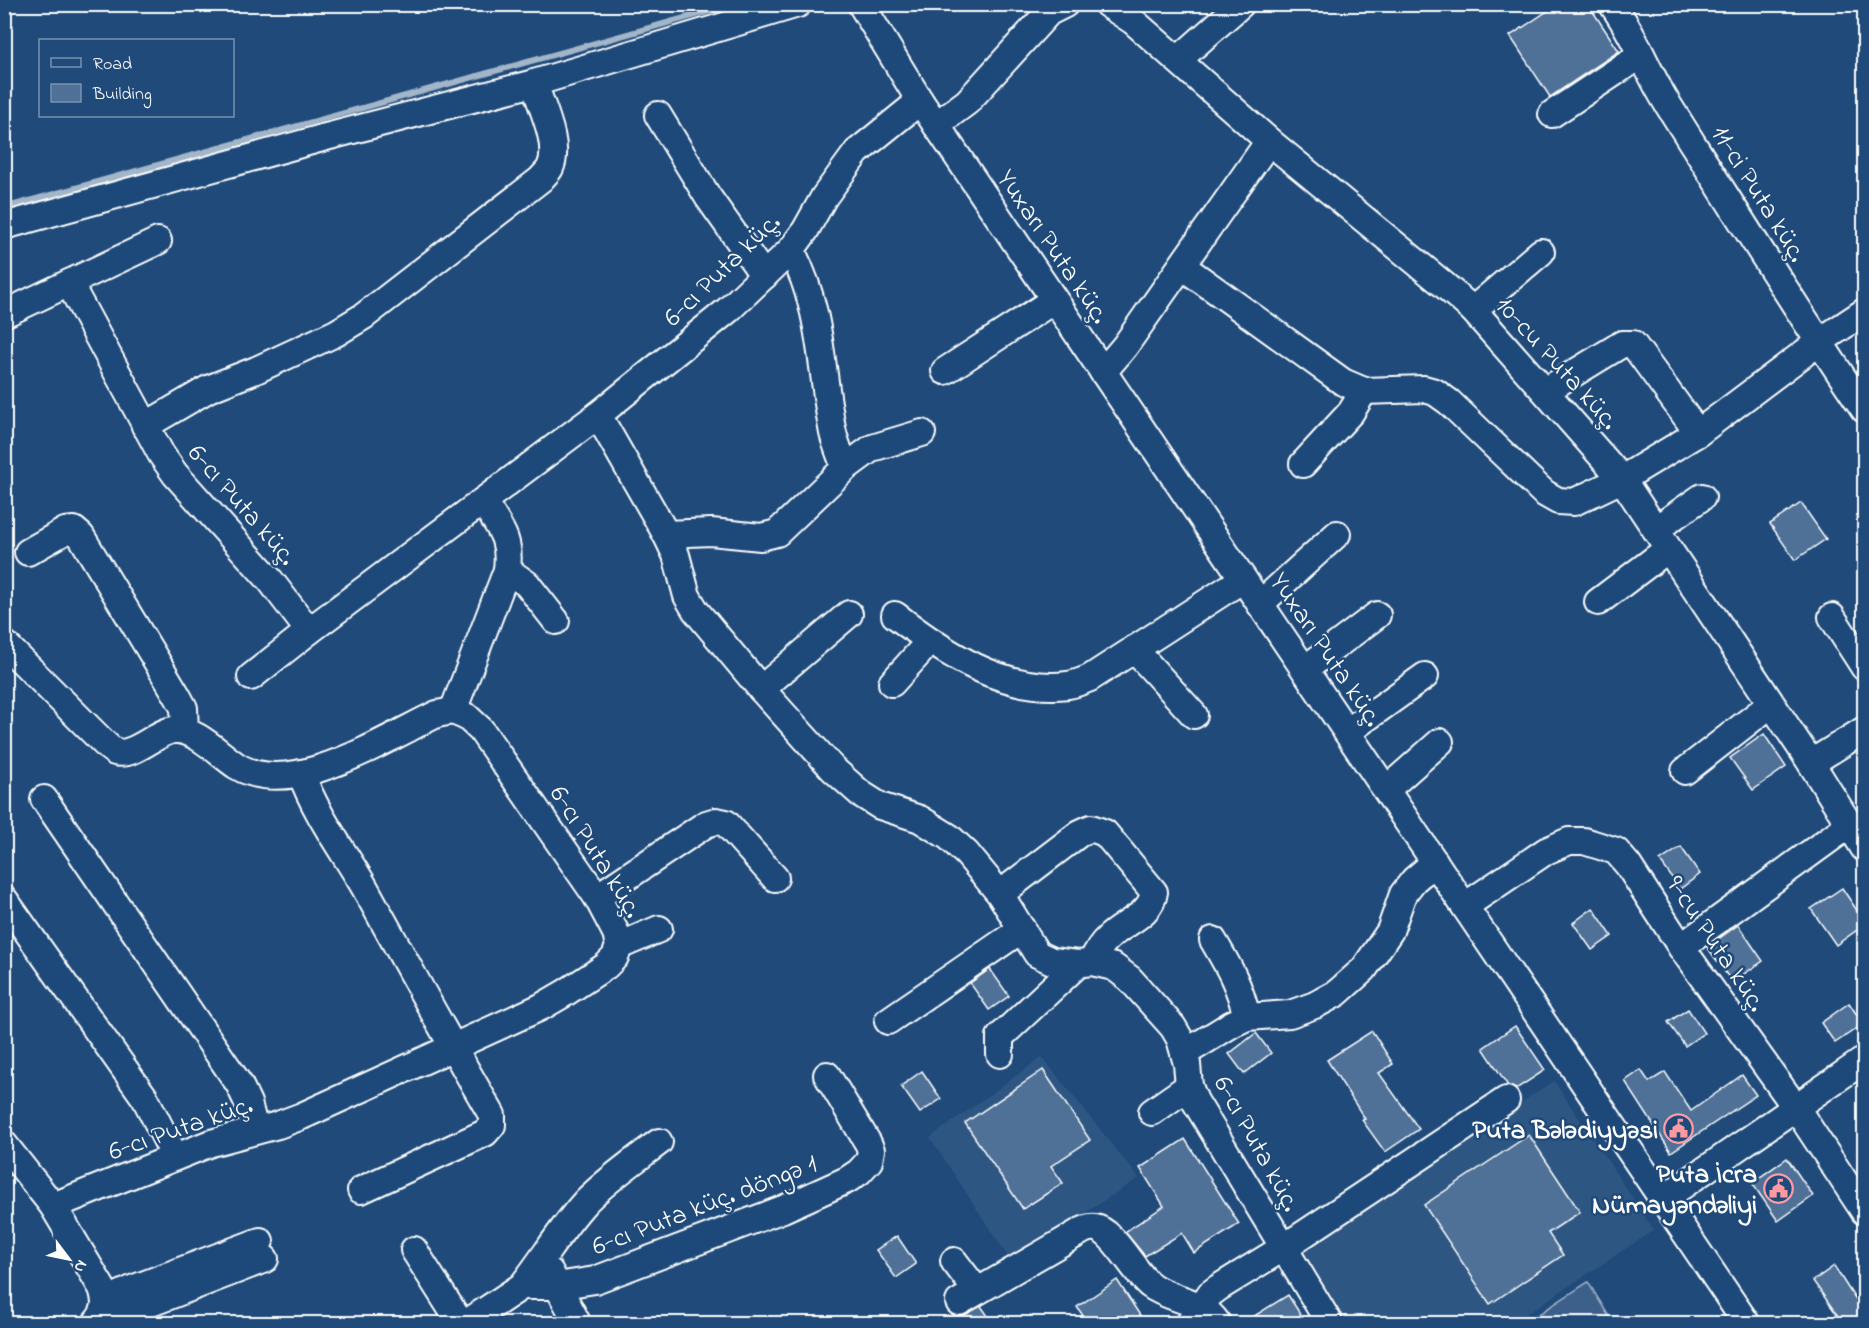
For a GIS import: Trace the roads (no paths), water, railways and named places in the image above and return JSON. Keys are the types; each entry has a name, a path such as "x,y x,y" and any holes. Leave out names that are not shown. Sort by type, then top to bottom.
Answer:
{"street":[{"path":"4,226 326,137 534,83 798,4"},
{"name":"Yuxarı Puta küç.","path":"861,4 920,102 1747,1323"},
{"path":"936,125 967,102 1049,12 1065,4"},
{"name":"10-cu Puta küç.","path":"1107,4 1133,21 1269,141 1473,310 1622,478 1811,763 1864,848"},
{"path":"1178,60 1241,4"},
{"name":"11-ci Puta küç.","path":"1612,4 1625,22 1652,80 1864,409"},
{"path":"1552,114 1641,55"},
{"path":"145,426 208,389 256,370 336,333 364,316 541,179 550,167 553,141 534,83"},
{"name":"6-cı Puta küç.","path":"69,283 145,426 175,474 270,580 309,632 598,415 728,310 791,250 805,231 824,197 857,152 920,102"},
{"path":"658,115 708,197 764,276"},
{"path":"1103,372 1125,346 1269,141"},
{"path":"4,314 158,241"},
{"path":"791,250 802,269 814,308 833,435 845,468"},
{"path":"1473,310 1541,252"},
{"path":"1182,266 1343,382 1364,391 1410,389 1435,392 1449,402 1544,493 1558,501 1574,502 1622,478 1698,433 1819,342 1864,312"},
{"path":"945,371 1054,300"},
{"path":"1545,391 1622,344 1633,344 1698,433"},
{"path":"1303,464 1351,412 1364,391"},
{"name":"6-cı Puta küç.","path":"598,415 666,534 676,555 691,604 761,689 833,769 861,794 880,806 920,819 949,837 967,854 1000,894 1037,954 1052,961 1114,968 1130,980 1173,1027 1185,1053 1189,1086 1195,1101 1330,1323"},
{"path":"666,534 711,532 761,537 777,532 845,468 872,448 922,433"},
{"path":"1598,602 1702,497"},
{"path":"4,643 104,744 115,752 140,747 172,730 185,731 237,766 254,774 268,777 327,767 437,714 453,711 507,570 509,552 505,538 483,501"},
{"path":"28,552 65,531 74,530 81,536 184,708 185,731"},
{"path":"1260,604 1337,534"},
{"path":"507,570 527,584 556,621"},
{"path":"895,615 929,642 960,659 1009,680 1040,685 1069,685 1090,678 1243,579"},
{"path":"761,689 849,614"},
{"path":"1305,669 1377,615"},
{"path":"1832,617 1864,667"},
{"path":"251,677 309,632"},
{"path":"892,683 929,642"},
{"path":"1134,649 1194,715"},
{"path":"1347,732 1425,676"},
{"path":"1685,771 1771,704"},
{"name":"6-cı Puta küç.","path":"53,1206 211,1143 278,1125 302,1116 541,1007 606,966 615,957 619,946 616,933 597,897 494,746 467,717 453,711"},
{"path":"1811,763 1864,730"},
{"path":"1386,790 1440,742"},
{"path":"302,773 320,815 361,882 492,1115 492,1125 485,1133 361,1190"},
{"path":"45,799 239,1084 248,1103 255,1130"},
{"path":"597,897 706,824 716,821 726,823 775,878"},
{"path":"1682,947 1849,825"},
{"path":"1000,894 1080,833 1091,828 1105,834 1154,892 1153,902 1146,910 1108,937 1085,963 1000,1036 1000,1054"},
{"name":"9-cu Puta küç.","path":"1465,906 1546,851 1569,842 1584,841 1616,851 1629,865 1682,947 1796,1108 1864,1211"},
{"path":"1185,1053 1247,1017 1290,1014 1315,1005 1337,993 1354,980 1390,932 1403,894 1414,880 1435,862"},
{"path":"4,899 145,1098 175,1157"},
{"path":"888,1021 1022,928"},
{"path":"619,946 659,929"},
{"path":"1213,940 1237,982 1247,1017"},
{"path":"1663,1199 1864,1060"},
{"name":"6-cı Puta küç. döngə 1","path":"522,1286 556,1286 595,1280 783,1209 847,1180 859,1172 869,1161 871,1150 827,1075"},
{"path":"1152,1112 1189,1086"},
{"path":"954,1261 968,1297 1078,1233 1090,1227 1098,1228 1108,1235 1150,1285 1202,1318 1210,1294 1218,1288 1283,1248 1506,1100"},
{"path":"414,1251 463,1323 522,1286 569,1221 586,1202 659,1142"},
{"path":"4,1144 53,1206 102,1288 101,1314"},
{"path":"101,1314 132,1289 263,1250"},
{"path":"543,1259 578,1323"}],"waterway":[{"path":"4,208 735,4"}],"place":[{"name":"Puta Bələdiyyəsi","path":"1679,1129"},
{"name":"Puta İcra Nümayəndəliyi","path":"1778,1189"}]}
